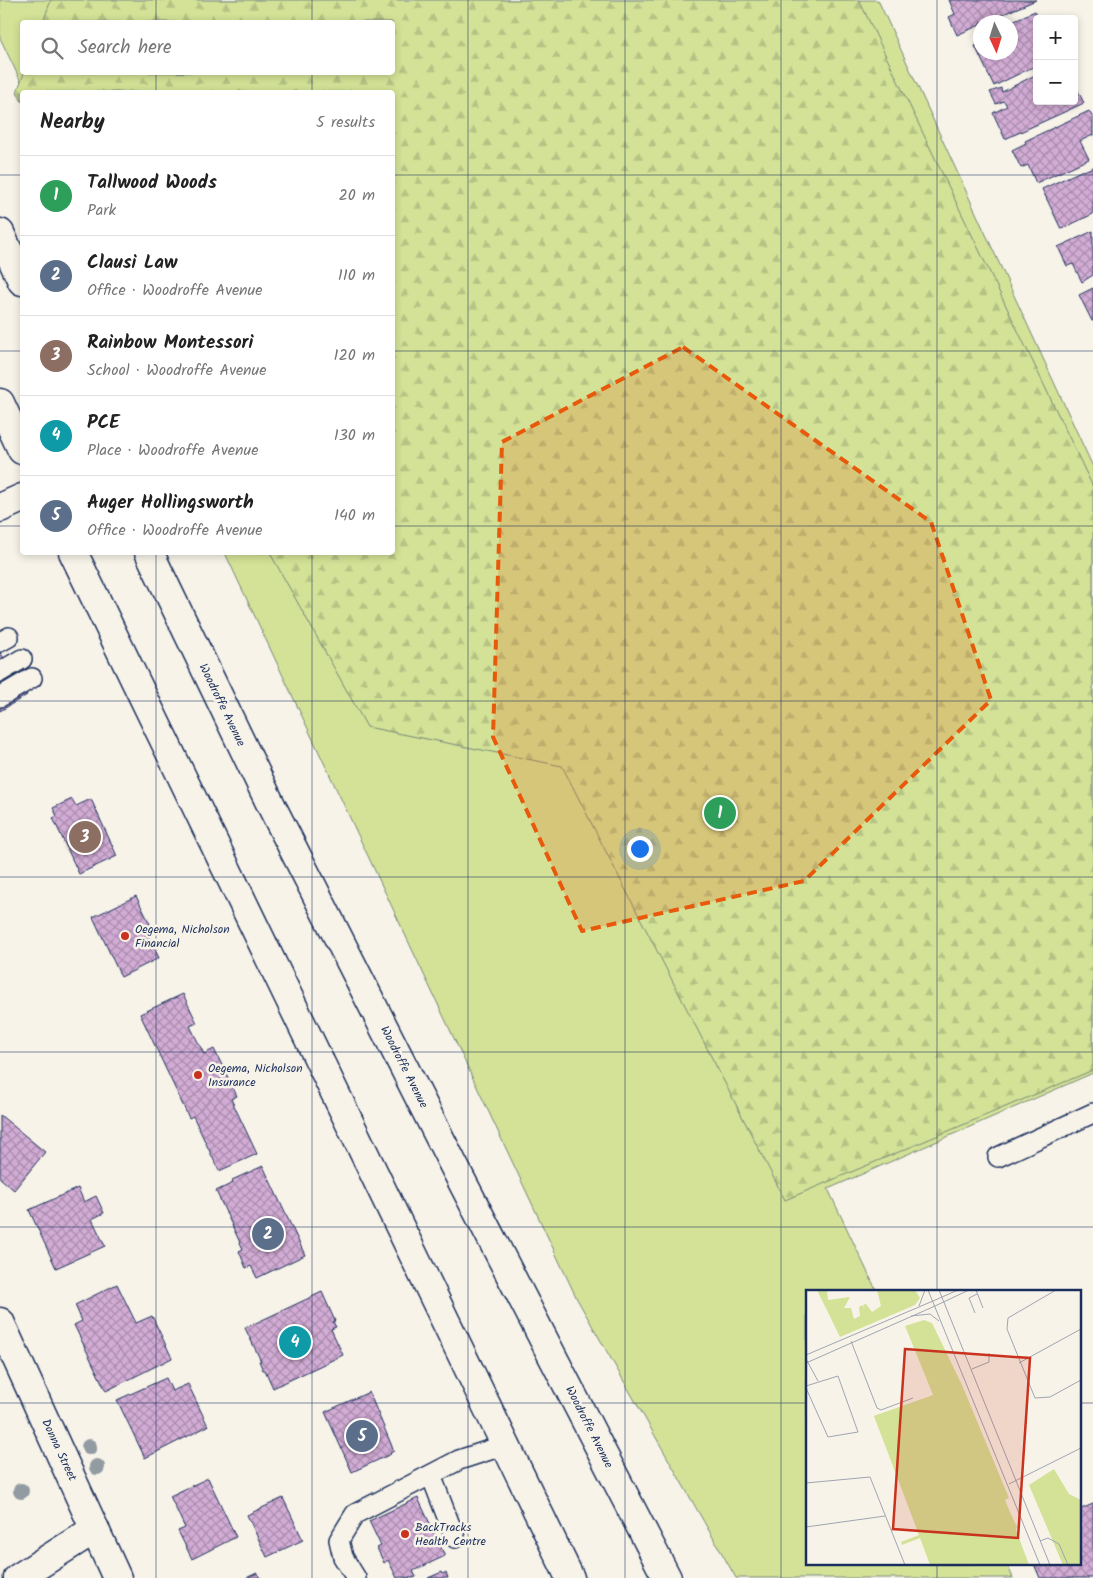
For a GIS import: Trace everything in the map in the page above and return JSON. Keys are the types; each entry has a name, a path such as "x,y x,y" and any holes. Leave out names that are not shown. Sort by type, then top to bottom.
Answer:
{"main road":[{"path":"0,233 20,277"},
{"path":"0,403 20,446"},
{"path":"0,508 20,499"},
{"path":"74,555 570,1578"},
{"name":"Woodroffe Avenue","path":"150,555 280,825 667,1578"},
{"name":"Donna Street","path":"0,1322 117,1578"},
{"path":"18,1578 95,1529"}],"lane":[{"path":"0,672 22,659"},
{"path":"0,697 32,678"},
{"path":"998,1158 1093,1113"},
{"path":"356,1578 343,1557 339,1540 355,1514 459,1460 505,1445"},
{"path":"431,1475 455,1538"}],"highlighted area":[{"path":"683,347 931,522 991,700 804,881 582,931 493,737 502,442"}],"green space":[{"path":"0,0 878,0 1093,467 1093,1073 828,1189 876,1290 806,1290 806,1566 1008,1566 1013,1578 736,1578 577,1299 226,555 395,555 395,90 25,90 0,38"},
{"path":"51,0 859,0 1093,487 1093,1070 785,1200 562,766 367,727 271,555 395,555 395,90 20,90 20,98 17,92 23,75 395,75 395,20 44,20"}],"building":[{"path":"949,0 1036,0 1001,15 973,15 973,28 957,35 949,17 955,14"},
{"path":"1035,11 1036,15 1033,15 1033,67 994,86 982,60 1018,60 1018,18"},
{"path":"1033,76 1033,105 1078,105 1078,91 1084,103 1005,139 993,113 1007,106 1004,101 996,104 990,92 1001,88 1002,92"},
{"path":"1089,111 1093,118 1093,135 1080,141 1089,159 1036,183 1028,165 1021,168 1012,150 1026,143 1025,141"},
{"path":"1093,167 1093,214 1061,229 1042,189"},
{"path":"1093,231 1093,275 1082,282 1073,264 1067,266 1058,247"},
{"path":"1093,288 1093,321 1092,321 1079,295"},
{"path":"0,652 27,695 0,711"},
{"path":"72,799 76,806 91,799 117,856 79,874 53,818 57,816 53,808"},
{"path":"136,896 150,924 144,927 159,958 121,977 93,917"},
{"name":"Oegema, Nicholson Insurance","path":"183,994 197,1023 190,1026 204,1054 214,1049 237,1096 231,1099 257,1154 219,1171 193,1116 189,1118 140,1014"},
{"path":"0,1115 45,1152 14,1190 0,1178"},
{"path":"263,1166 305,1255 257,1278 251,1266 246,1268 239,1251 243,1249 216,1191 233,1183 232,1180"},
{"path":"78,1188 84,1202 96,1196 104,1213 92,1219 105,1246 56,1268 29,1210"},
{"path":"117,1284 136,1323 152,1316 172,1358 106,1391 74,1325 82,1321 75,1305"},
{"path":"322,1292 335,1321 333,1322 336,1327 331,1329 343,1355 273,1388 245,1328"},
{"path":"166,1378 172,1391 188,1384 208,1426 145,1458 117,1400"},
{"path":"369,1392 394,1451 352,1472 325,1412"},
{"path":"208,1478 236,1537 192,1559 178,1531 185,1528 170,1496"},
{"path":"283,1498 303,1540 267,1557 247,1515"},
{"name":"BackTracks Health Centre","path":"418,1498 445,1556 413,1571 416,1577 397,1578 388,1560 384,1563 377,1548 381,1546 369,1521"},
{"path":"1093,1504 1093,1578 1040,1578 1035,1566 1080,1566 1080,1510"},
{"path":"442,1572 443,1574 446,1572 448,1578 428,1578"},
{"path":"257,1573 260,1578 246,1578"}],"place":[{"name":"Tallwood Woods","path":"720,813"},
{"name":"Rainbow Montessori","path":"85,837"},
{"name":"Oegema, Nicholson Financial","path":"125,936"},
{"name":"Oegema, Nicholson Insurance","path":"198,1075"},
{"name":"Clausi Law","path":"268,1234"},
{"name":"PCE","path":"295,1342"},
{"name":"Auger Hollingsworth","path":"362,1436"},
{"name":"BackTracks Health Centre","path":"405,1534"}]}
